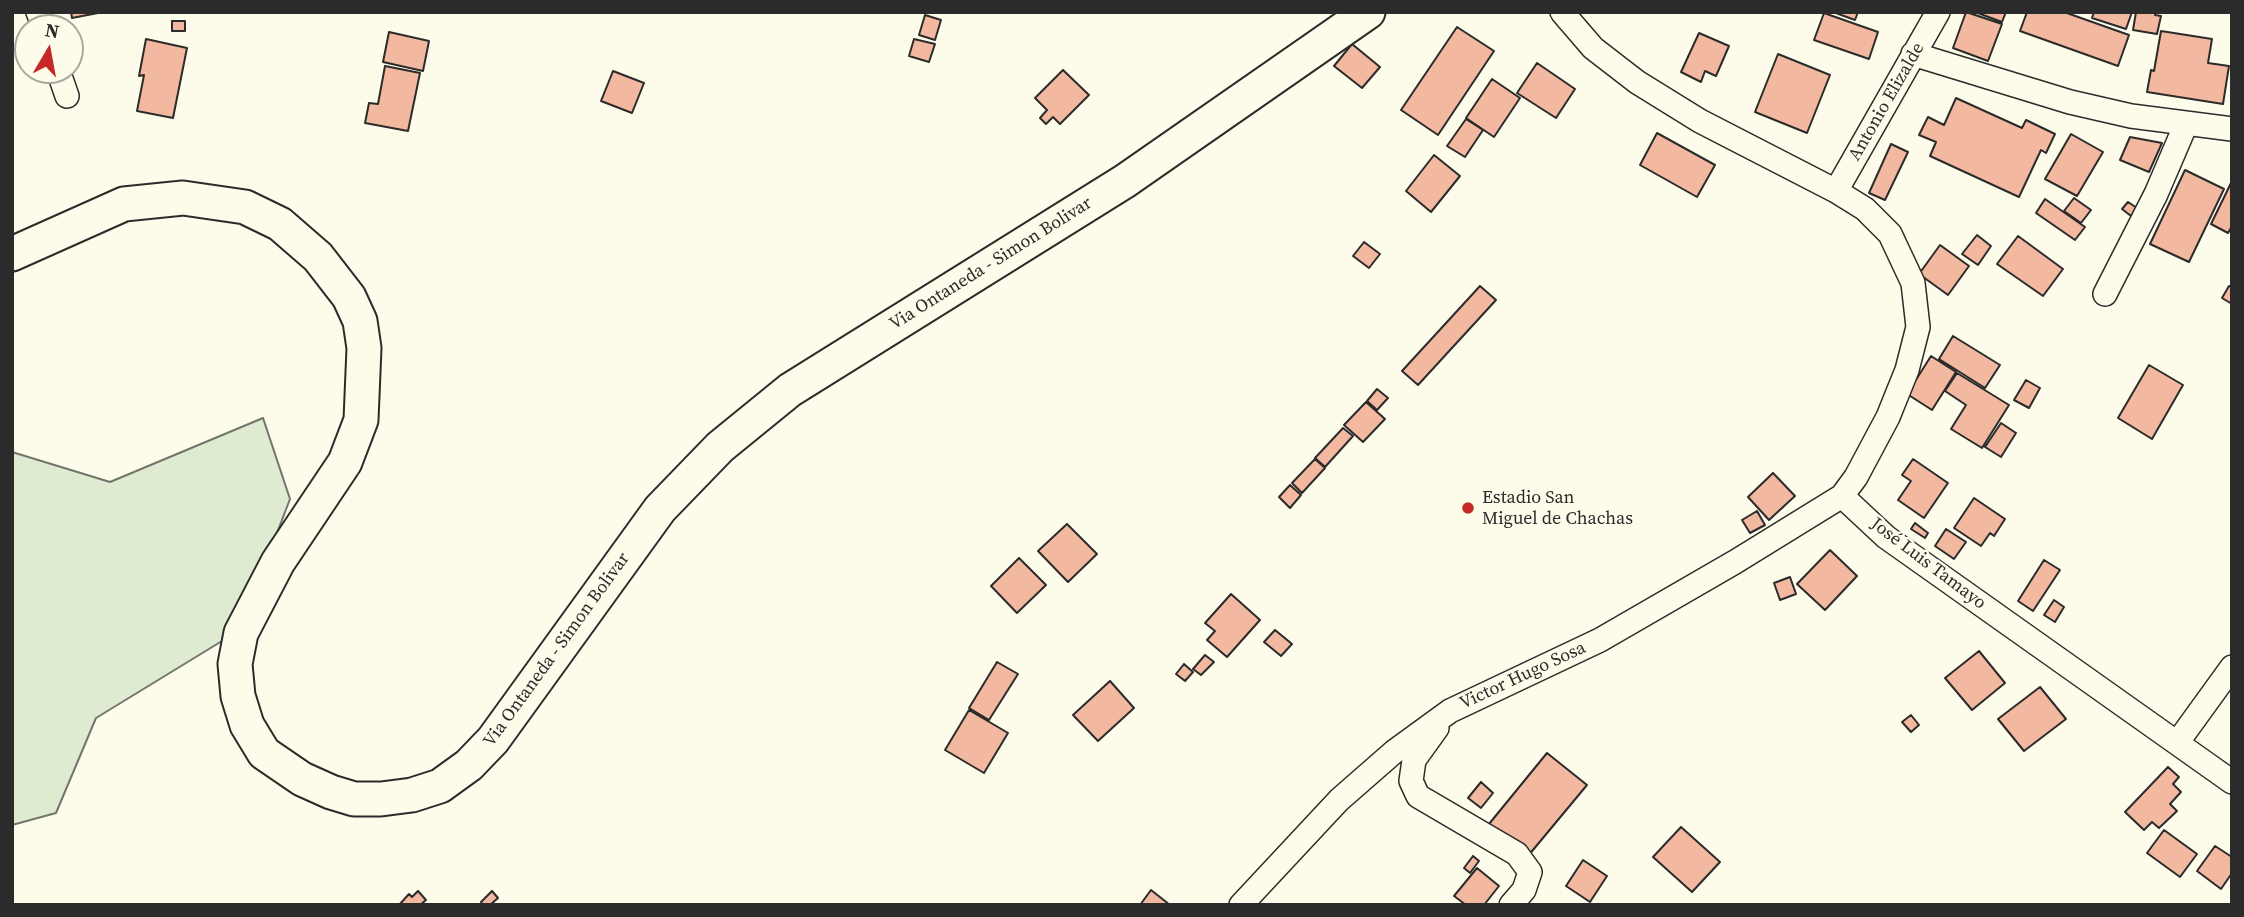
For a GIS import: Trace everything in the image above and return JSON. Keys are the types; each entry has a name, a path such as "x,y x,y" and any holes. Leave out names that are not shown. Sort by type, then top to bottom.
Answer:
{"street":[{"name":"Via Ontaneda - Simon Bolivar","path":"12,254 124,204 183,198 245,207 280,224 318,257 349,297 360,321 364,348 361,420 345,462 278,562 241,633 235,664 238,696 247,725 264,752 303,779 354,799 412,795 440,786 469,765 493,740 660,509 720,447 790,390 1125,181 1368,12"},
{"path":"1562,12 1593,48 1637,82 1700,121 1836,191 1865,209 1890,234 1913,283 1918,327 1908,370 1888,418 1856,477 1842,496"},
{"name":"Antonio Elizalde","path":"1836,191 1938,12"},
{"path":"1913,54 2070,102 2131,116 2232,129"},
{"path":"63,84 67,96"},
{"path":"2105,294 2156,194 2186,124"},
{"name":"Victor Hugo Sosa","path":"1241,905 1339,800 1395,751 1450,711 1600,640 1842,496"},
{"name":"José Luis Tamayo","path":"1842,496 1886,537 2232,782"},
{"path":"2177,743 2232,667"},
{"path":"1450,711 1414,761 1411,781 1418,796 1517,854 1530,872 1524,890 1511,905"}],"green space":[{"path":"263,418 290,499 240,630 96,718 56,813 12,825 12,452 110,482"}],"building":[{"path":"71,12 98,12 84,16"},
{"path":"1833,12 1858,12 1855,20"},
{"path":"1966,12 2002,24 1988,61 1953,48"},
{"path":"1975,12 2006,12 2002,22"},
{"path":"2027,12 2064,12 2129,35 2118,66 2020,31"},
{"path":"2094,12 2132,12 2126,29 2092,18"},
{"path":"2136,12 2155,12 2155,15 2161,16 2157,34 2133,30"},
{"path":"1824,13 1878,32 1869,59 1814,40"},
{"path":"925,15 941,20 935,40 919,35"},
{"path":"172,21 185,21 185,31 172,31"},
{"path":"1457,27 1494,51 1438,135 1401,110"},
{"path":"2161,31 2212,39 2208,63 2229,66 2223,104 2147,92 2151,70 2154,71"},
{"path":"389,32 429,41 423,71 383,62"},
{"path":"1699,33 1729,46 1716,76 1705,71 1701,82 1681,72"},
{"path":"146,39 187,48 173,118 137,111 144,75 139,76"},
{"path":"914,39 935,44 929,62 909,56"},
{"path":"1352,44 1380,67 1362,88 1334,66"},
{"path":"1778,54 1830,75 1807,133 1755,112"},
{"path":"1537,63 1575,89 1556,118 1517,93"},
{"path":"385,66 420,73 408,131 365,123 369,103 378,104"},
{"path":"1063,70 1089,95 1060,124 1053,117 1046,124 1040,118 1047,110 1035,98"},
{"path":"613,71 644,83 632,113 601,101"},
{"path":"1492,79 1520,98 1494,137 1466,118"},
{"path":"1956,98 2022,128 2026,120 2055,134 2046,153 2041,150 2019,197 1930,156 1936,142 1919,135 1928,117 1944,125"},
{"path":"1466,119 1483,130 1465,157 1447,146"},
{"path":"1657,133 1715,165 1697,197 1640,165"},
{"path":"2071,134 2103,152 2077,196 2045,179"},
{"path":"2130,137 2162,143 2149,172 2120,160"},
{"path":"1891,144 1908,152 1885,200 1869,193"},
{"path":"1434,155 1460,176 1431,212 1406,191"},
{"path":"2185,170 2224,189 2189,262 2150,244"},
{"path":"2231,183 2232,226 2228,233 2211,224"},
{"path":"2074,198 2091,210 2081,223 2064,211"},
{"path":"2045,199 2085,227 2075,240 2036,213"},
{"path":"2128,202 2137,208 2131,216 2122,209"},
{"path":"1977,235 1991,246 1978,265 1962,254"},
{"path":"2018,236 2063,269 2043,296 1997,264"},
{"path":"1364,242 1380,254 1369,268 1353,256"},
{"path":"1940,245 1969,266 1948,295 1919,274"},
{"path":"1480,286 1496,300 1418,385 1402,371"},
{"path":"2229,286 2232,287 2232,304 2222,298"},
{"path":"1953,336 2000,365 1985,388 1939,359"},
{"path":"1931,356 1956,372 1932,410 1907,394"},
{"path":"2149,365 2183,385 2152,439 2118,418"},
{"path":"1957,373 2009,405 1982,448 1951,429 1966,405 1945,391"},
{"path":"2026,380 2040,388 2029,408 2014,400"},
{"path":"1377,389 1388,398 1377,410 1367,401"},
{"path":"1366,402 1385,419 1363,442 1344,425"},
{"path":"2001,423 2016,433 2001,457 1985,447"},
{"path":"1343,428 1353,436 1325,467 1315,458"},
{"path":"1315,459 1325,468 1302,493 1292,483"},
{"path":"1913,459 1948,483 1924,518 1898,500 1911,481 1902,475"},
{"path":"1773,473 1795,496 1769,520 1748,497"},
{"path":"1290,485 1301,495 1290,508 1279,497"},
{"path":"1974,498 2005,519 1994,536 1990,533 1981,546 1954,528"},
{"path":"1757,511 1765,525 1750,533 1742,520"},
{"path":"1915,523 1928,533 1925,538 1911,529"},
{"path":"1067,524 1097,554 1068,582 1038,551"},
{"path":"1946,529 1966,542 1954,559 1935,546"},
{"path":"1830,550 1857,576 1825,610 1797,584"},
{"path":"1019,558 1046,585 1017,613 991,586"},
{"path":"2044,560 2060,570 2033,611 2018,601"},
{"path":"1790,577 1796,594 1780,600 1774,583"},
{"path":"1231,594 1260,620 1227,657 1207,640 1215,631 1205,623"},
{"path":"2054,600 2064,607 2055,622 2044,615"},
{"path":"1275,630 1292,644 1281,656 1264,642"},
{"path":"1979,651 2005,683 1972,710 1945,678"},
{"path":"1205,655 1214,662 1201,675 1193,669"},
{"path":"997,662 1018,674 989,720 969,708"},
{"path":"1184,664 1193,672 1185,681 1176,674"},
{"path":"1110,681 1134,708 1098,741 1073,715"},
{"path":"2040,687 2066,719 2024,751 1998,719"},
{"path":"969,710 1008,733 984,773 945,750"},
{"path":"1911,715 1919,725 1911,732 1902,722"},
{"path":"1547,753 1587,785 1528,856 1489,824"},
{"path":"2168,767 2179,777 2173,784 2181,792 2170,804 2177,811 2159,828 2152,822 2144,830 2125,812"},
{"path":"1481,782 1493,793 1481,808 1468,798"},
{"path":"1681,827 1720,862 1692,892 1653,857"},
{"path":"2164,830 2197,854 2180,877 2147,853"},
{"path":"2215,846 2232,857 2232,873 2221,889 2197,871"},
{"path":"1473,856 1479,861 1470,873 1464,868"},
{"path":"1583,860 1607,876 1590,902 1566,886"},
{"path":"1477,868 1499,886 1484,905 1466,905 1454,896"},
{"path":"1151,890 1170,905 1140,905"},
{"path":"418,891 426,900 420,905 399,905 409,894 412,897"},
{"path":"492,891 498,898 490,905 483,905 481,902"}],"place":[{"name":"Estadio San Miguel de Chachas","path":"1468,508"}]}
